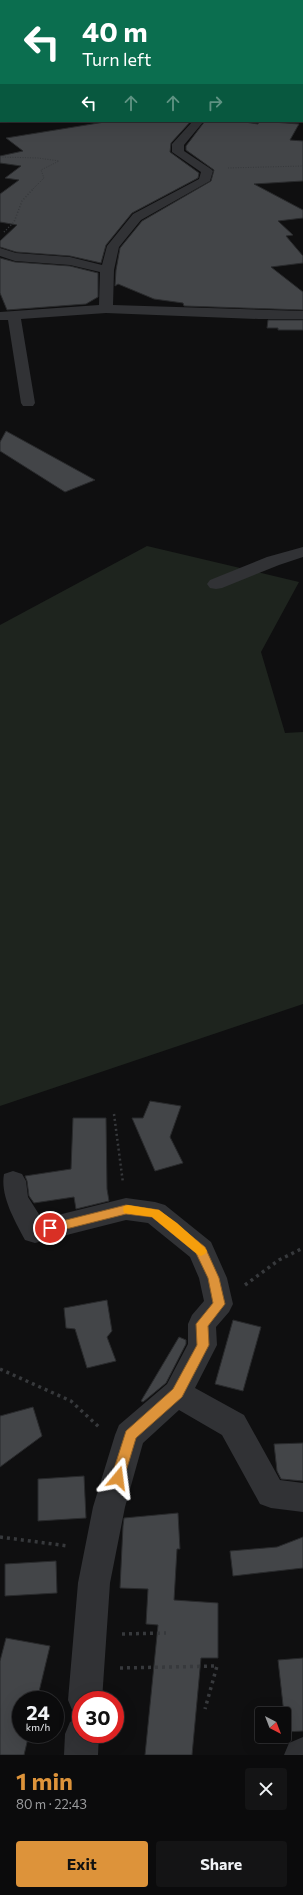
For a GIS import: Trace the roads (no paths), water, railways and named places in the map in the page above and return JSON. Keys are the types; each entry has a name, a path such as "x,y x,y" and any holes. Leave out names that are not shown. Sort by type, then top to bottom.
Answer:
{"street":[{"path":"106,309 107,270 113,246 136,217 204,181 207,171 178,152 178,144 199,122"},
{"path":"0,252 15,257 70,261 107,270"},
{"path":"28,403 7,316 106,309 259,315 303,315"},
{"path":"216,584 273,561 303,552"},
{"path":"13,1181 15,1198 35,1232 126,1209 155,1213 201,1250 213,1278 219,1304 202,1324 203,1345 178,1393 130,1434 109,1506 94,1583 86,1685"},
{"path":"178,1393 232,1425 271,1494 303,1498"},
{"path":"81,1755 82,1743"}]}
